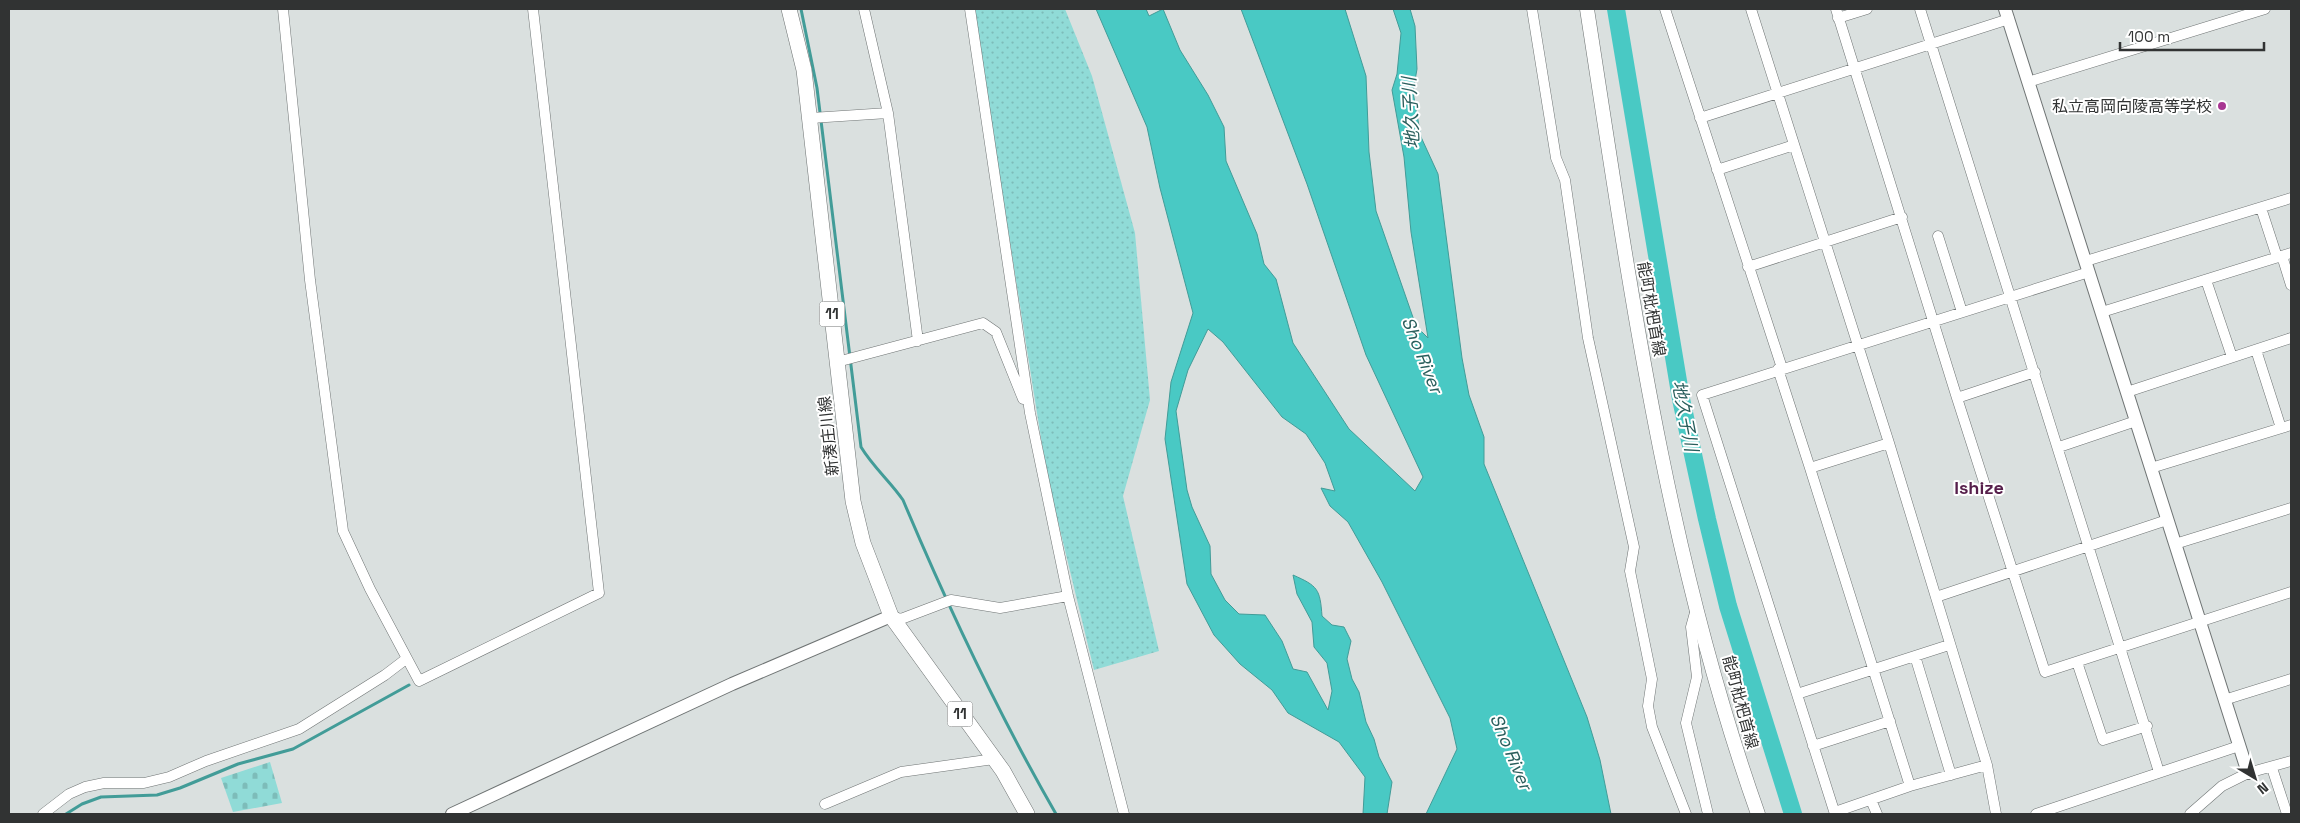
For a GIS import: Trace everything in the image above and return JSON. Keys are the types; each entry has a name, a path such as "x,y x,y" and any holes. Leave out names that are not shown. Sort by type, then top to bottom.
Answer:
{"main road":[{"name":"新湊庄川線","path":"789,9 804,70 811,118 852,500 863,542 891,616 994,759 1027,814"},
{"name":"能町枇杷首線","path":"1587,9 1632,308 1660,454 1696,605 1737,756 1758,814"}],"street":[{"path":"283,9 310,280 344,531 347,542 419,681 599,593 533,9"},
{"path":"864,9 888,113 918,341"},
{"path":"970,9 1030,413 1068,596 1124,814"},
{"path":"1532,9 1556,158 1566,180 1588,338 1634,548 1630,571 1652,679 1648,706 1652,727 1686,814"},
{"path":"1665,9 1748,267 1872,670 1910,786"},
{"path":"1751,9 1936,597 1949,645 1987,765 1996,814"},
{"path":"1867,9 1837,13 1957,398 2046,672 2291,592"},
{"path":"1920,9 2122,646 2159,772"},
{"path":"2028,82 2262,9"},
{"path":"1700,118 1931,44 2007,14 2248,773"},
{"path":"811,118 888,113"},
{"path":"1717,170 1794,145"},
{"path":"1987,765 1910,786 1835,813 1702,395 2012,296 2088,266 2291,198"},
{"path":"2260,208 2283,255 2291,285"},
{"path":"1748,267 1902,218"},
{"path":"1938,236 1962,312"},
{"path":"2102,312 2283,255"},
{"path":"2206,280 2232,357"},
{"path":"837,362 983,323 996,332 1030,413"},
{"path":"2127,392 2291,338"},
{"path":"2151,468 2286,426 2256,350"},
{"path":"1957,398 2035,372"},
{"path":"2059,447 2136,421"},
{"path":"1810,468 1889,443"},
{"path":"2175,544 2291,508"},
{"path":"1936,597 2167,520"},
{"path":"452,814 469,811 723,688 891,616 902,619 947,602 1000,608 1068,596"},
{"path":"1696,605 1691,627 1697,677 1686,723 1708,814"},
{"path":"1797,694 1949,645"},
{"path":"1915,656 1951,775"},
{"path":"42,814 69,794 85,787 104,783 144,783 169,777 206,761 299,729 385,675 406,659"},
{"path":"2077,662 2103,740 2147,726"},
{"path":"2224,700 2291,679"},
{"path":"1814,746 1890,721"},
{"path":"2036,814 2239,746"},
{"path":"825,804 901,772 994,759"},
{"path":"2190,814 2222,786 2248,773 2272,768 2291,761"},
{"path":"2272,768 2287,814"},
{"path":"1871,800 1877,814"}],"green space":[{"path":"973,9 1065,9 1092,76 1135,233 1150,400 1123,496 1159,651 1094,670 1047,476"},
{"path":"270,762 282,803 233,812 221,778"}],"water":[{"name":"Sho River","path":"1096,9 1146,9 1149,16 1163,9 1180,50 1208,95 1224,127 1226,161 1257,234 1264,264 1276,279 1293,343 1349,429 1415,491 1423,477 1366,355 1307,184 1241,9 1345,9 1366,76 1369,152 1376,211 1416,326 1428,338 1411,232 1404,157 1392,90 1397,74 1401,33 1393,9 1410,9 1415,26 1417,69 1413,92 1421,137 1438,174 1462,358 1469,395 1484,437 1484,464 1587,717 1600,760 1611,814 1426,814 1457,749 1450,718 1382,582 1348,522 1330,506 1321,488 1335,491 1325,463 1306,434 1282,417 1223,342 1208,329 1188,370 1176,411 1187,490 1192,507 1210,546 1211,574 1225,600 1239,614 1265,615 1282,641 1293,669 1307,672 1328,710 1332,691 1327,663 1314,647 1312,622 1297,594 1293,575 1308,582 1319,594 1322,616 1332,625 1344,627 1351,641 1347,659 1352,679 1359,692 1366,722 1374,739 1379,757 1392,782 1387,814 1363,814 1365,777 1339,742 1288,713 1272,690 1240,664 1214,635 1187,584 1165,439 1171,382 1193,313 1160,188 1147,127"}],"waterway":[{"path":"801,9 817,88 861,447 903,500 975,659 1014,737 1056,814"},
{"name":"地久子川","path":"1616,9 1681,399 1707,519 1728,606 1793,814"},
{"path":"66,814 82,804 101,797 157,795 180,788 238,764 293,749 409,685"}],"place":[{"name":"私立高岡向陵高等学校","path":"2222,106"}],"district":[{"name":"Ishize","path":"1979,488"}]}
